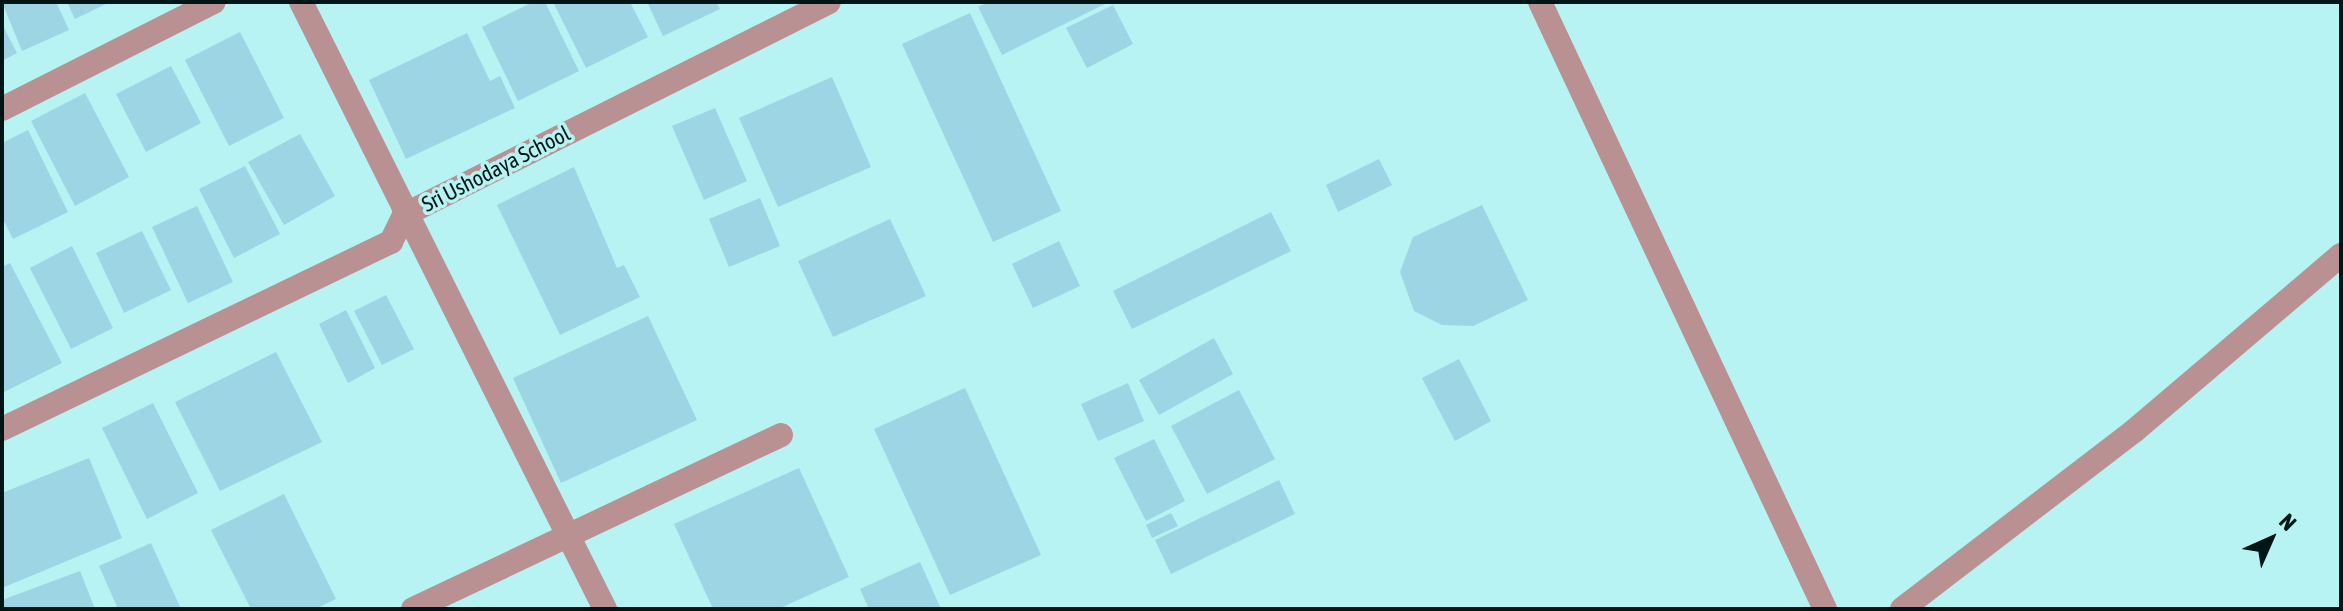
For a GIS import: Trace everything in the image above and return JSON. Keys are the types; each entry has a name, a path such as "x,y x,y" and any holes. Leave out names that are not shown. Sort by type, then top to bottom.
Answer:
{"street":[{"path":"2,109 214,2"},
{"path":"301,2 404,215 605,609"},
{"name":"Sri Ushodaya School","path":"2,429 391,242 404,215 829,2"},
{"path":"1540,2 1825,609"},
{"path":"1902,609 2134,431 2341,255"},
{"path":"413,609 568,533 781,435"}],"building":[{"path":"2,2 56,2 69,30 22,51"},
{"path":"67,2 110,2 75,19"},
{"path":"533,2 545,2 579,71 518,101 482,27"},
{"path":"553,2 630,2 648,37 586,68"},
{"path":"647,2 716,2 720,9 663,36"},
{"path":"989,2 1109,2 1002,55 978,7"},
{"path":"1113,5 1133,44 1087,68 1066,28"},
{"path":"970,13 1061,211 993,242 902,44"},
{"path":"2,24 17,53 2,61"},
{"path":"240,32 284,118 229,146 185,60"},
{"path":"467,33 490,81 500,76 515,108 406,159 369,80"},
{"path":"171,66 201,123 146,152 116,94"},
{"path":"832,77 871,167 778,207 739,118"},
{"path":"85,93 129,177 75,206 31,121"},
{"path":"715,108 747,181 704,200 672,126"},
{"path":"28,130 68,212 13,239 2,217 2,143"},
{"path":"300,134 335,196 284,225 248,162"},
{"path":"1379,159 1392,185 1338,212 1326,185"},
{"path":"245,166 280,234 234,258 199,189"},
{"path":"574,167 617,268 624,265 640,297 560,335 497,205"},
{"path":"760,198 780,246 729,267 709,219"},
{"path":"1482,205 1528,300 1473,326 1442,325 1414,311 1400,272 1413,237"},
{"path":"197,206 233,282 188,303 152,227"},
{"path":"1271,212 1291,251 1132,329 1113,291"},
{"path":"890,219 926,296 833,337 798,261"},
{"path":"142,231 171,290 124,313 96,253"},
{"path":"1059,241 1080,286 1033,308 1012,264"},
{"path":"72,246 113,328 71,349 30,268"},
{"path":"10,263 62,363 2,393 2,267"},
{"path":"386,295 414,349 382,365 354,311"},
{"path":"346,310 375,368 348,383 319,324"},
{"path":"648,316 697,420 561,483 513,378"},
{"path":"1214,338 1233,374 1159,415 1139,380"},
{"path":"276,352 322,442 220,491 175,402"},
{"path":"1459,359 1491,421 1455,441 1422,378"},
{"path":"1128,383 1144,421 1098,441 1081,404"},
{"path":"965,388 1041,555 950,595 874,429"},
{"path":"1239,390 1275,459 1207,494 1171,426"},
{"path":"153,403 198,493 147,519 102,428"},
{"path":"1154,439 1185,501 1146,521 1114,458"},
{"path":"89,458 122,538 2,588 2,493"},
{"path":"799,468 849,577 778,609 713,609 674,524"},
{"path":"1279,480 1295,514 1171,574 1155,540"},
{"path":"284,494 336,599 315,609 251,609 211,530"},
{"path":"1171,513 1178,526 1152,538 1146,525"},
{"path":"151,543 181,609 118,609 99,566"},
{"path":"920,562 941,609 869,609 860,589"},
{"path":"80,571 95,609 2,609 2,600"}]}
